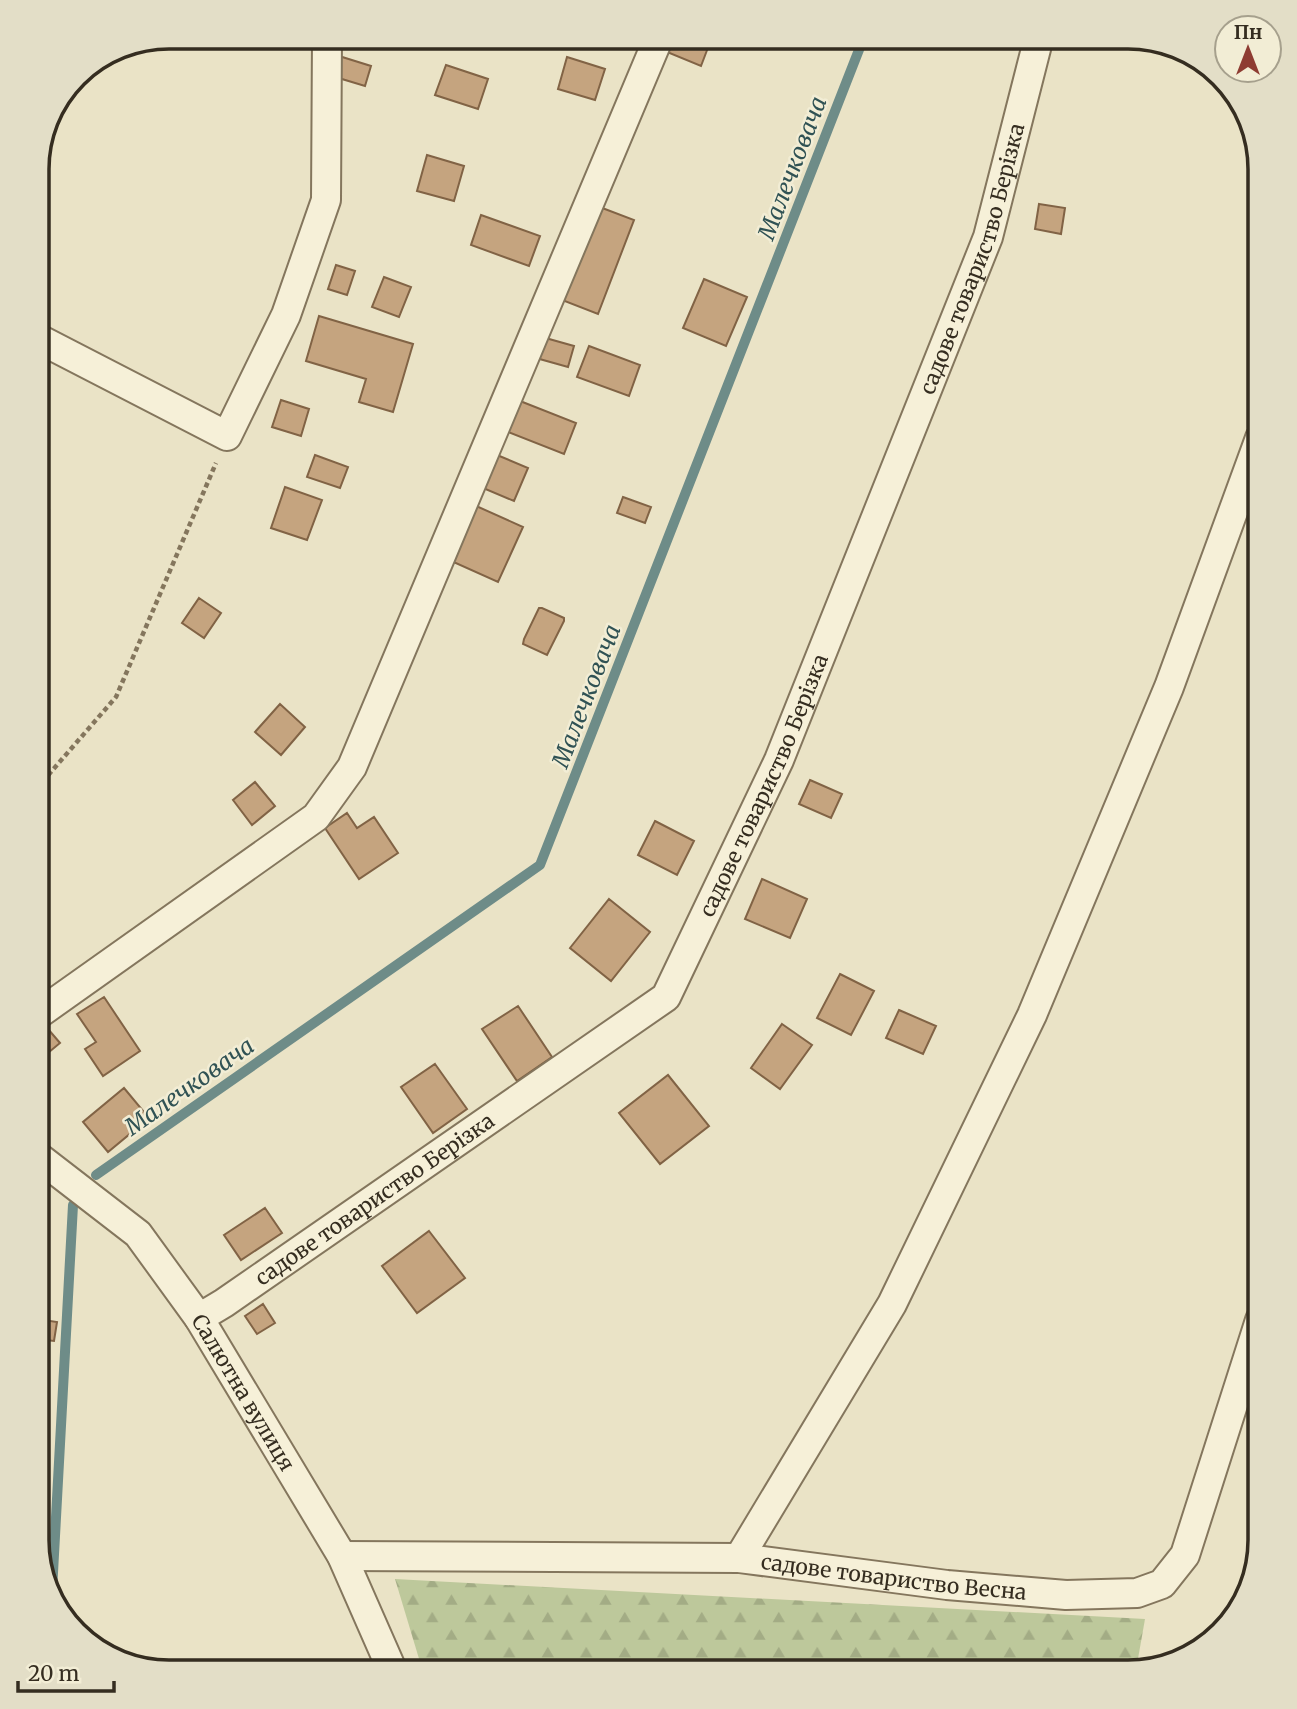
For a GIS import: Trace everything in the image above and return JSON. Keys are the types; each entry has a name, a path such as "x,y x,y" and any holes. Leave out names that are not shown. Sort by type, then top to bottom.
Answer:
{"street":[{"path":"49,344 227,436 286,315 326,200 327,49"},
{"path":"49,1006 316,817 352,767 654,49"},
{"name":"садове товариство Берізка","path":"199,1318 666,997 779,760 988,237 1036,49"},
{"path":"739,1558 892,1304 1032,1015 1169,687 1248,471"},
{"name":"Салютна вулиця","path":"49,1165 138,1234 199,1318 342,1556 388,1660"},
{"name":"садове товариство Весна","path":"342,1556 739,1558 947,1585 1066,1595 1137,1593 1162,1584 1185,1555 1248,1358"}],"path":[{"path":"49,774 116,697 227,436"}],"green space":[{"path":"395,1579 1145,1619 1138,1659 1128,1660 419,1660"}],"building":[{"path":"668,49 707,49 701,66 667,52"},
{"path":"339,56 371,66 365,86 332,76"},
{"path":"567,57 605,69 595,100 558,89"},
{"path":"446,65 488,79 478,109 435,95"},
{"path":"427,155 464,166 454,201 417,191"},
{"path":"1039,204 1065,208 1061,234 1035,229"},
{"path":"597,206 634,220 598,314 562,300"},
{"path":"481,215 540,236 529,266 471,245"},
{"path":"336,265 355,271 347,295 328,289"},
{"path":"384,277 411,287 399,317 372,307"},
{"path":"704,279 747,297 726,346 683,328"},
{"path":"319,316 413,344 393,412 359,402 366,379 306,361"},
{"path":"542,337 574,346 568,367 536,358"},
{"path":"589,346 640,365 629,396 577,377"},
{"path":"281,400 309,409 301,436 272,427"},
{"path":"520,401 576,423 564,454 508,432"},
{"path":"315,455 348,467 340,488 307,477"},
{"path":"497,455 528,468 514,501 483,488"},
{"path":"285,487 322,500 307,540 271,528"},
{"path":"623,497 651,507 645,523 617,513"},
{"path":"474,505 523,527 498,582 449,560"},
{"path":"199,598 221,613 204,638 182,623"},
{"path":"539,608 564,618 547,655 523,644"},
{"path":"280,704 305,727 281,755 255,732"},
{"path":"810,780 842,794 831,818 799,804"},
{"path":"255,782 275,806 252,825 233,800"},
{"path":"347,813 357,828 374,817 398,853 359,879 325,828"},
{"path":"655,821 694,841 677,875 638,855"},
{"path":"762,879 807,899 790,938 745,919"},
{"path":"609,899 650,932 611,981 570,948"},
{"path":"840,974 874,991 851,1035 817,1018"},
{"path":"104,997 140,1051 103,1076 85,1049 96,1042 77,1014"},
{"path":"518,1006 552,1057 517,1081 482,1029"},
{"path":"899,1010 936,1026 923,1054 886,1038"},
{"path":"782,1024 812,1045 780,1089 751,1068"},
{"path":"49,1030 60,1043 49,1052"},
{"path":"435,1064 467,1109 433,1133 401,1087"},
{"path":"668,1075 709,1126 660,1164 619,1113"},
{"path":"124,1088 149,1118 108,1152 83,1122"},
{"path":"265,1208 282,1233 241,1260 224,1235"},
{"path":"429,1231 465,1278 417,1313 382,1266"},
{"path":"263,1304 275,1323 257,1334 245,1316"},
{"path":"49,1321 57,1322 54,1341 49,1340"}],"waterway":[{"name":"Малечковача","path":"96,1175 540,865 859,49"},
{"name":"Малечковача","path":"53,1571 73,1205"}]}
